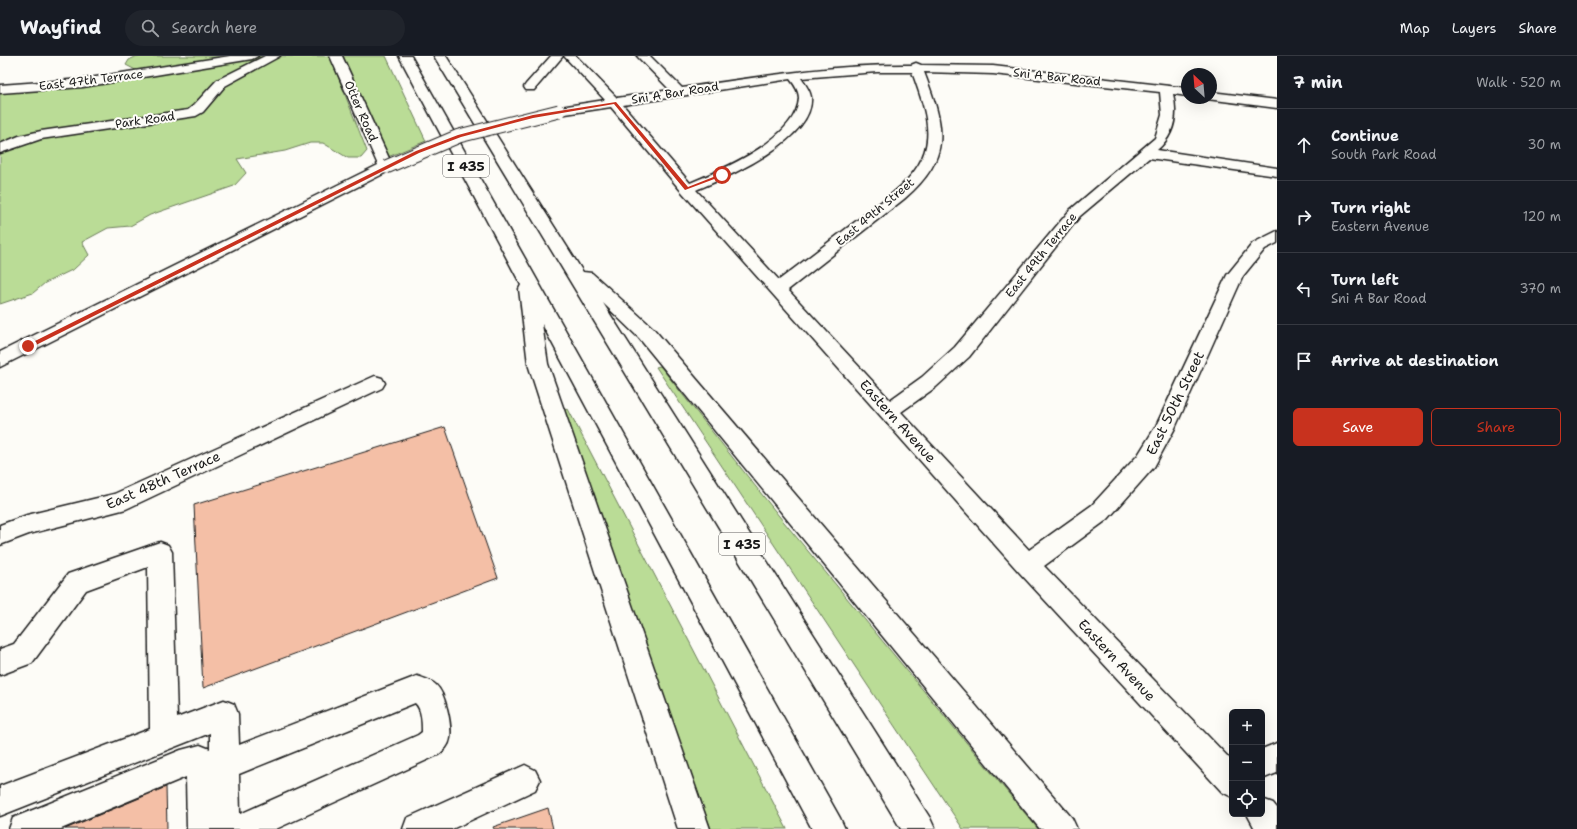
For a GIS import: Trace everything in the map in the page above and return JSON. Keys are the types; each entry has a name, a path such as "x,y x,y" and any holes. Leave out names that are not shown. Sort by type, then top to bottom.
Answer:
{"highway":[{"name":"I 435","path":"406,56 829,829"},
{"name":"I 435","path":"440,56 919,829"},
{"path":"565,258 646,333 1061,829"},
{"path":"526,276 538,364 694,829"}],"street":[{"name":"East 47th Terrace","path":"0,89 83,83 252,56"},
{"name":"Park Road","path":"0,149 24,139 41,135 191,113 198,109 221,83 274,56"},
{"name":"Otter Road","path":"336,56 386,167"},
{"path":"530,87 557,56"},
{"name":"Eastern Avenue","path":"570,56 615,103 687,189 1027,565 1231,781"},
{"path":"643,56 679,92"},
{"path":"861,56 877,68"},
{"path":"950,68 993,59"},
{"name":"East 49th Street","path":"778,289 851,234 904,191 918,177 928,162 934,144 934,127 926,94 916,67"},
{"name":"Sni A Bar Road","path":"0,360 386,167 459,136 559,111 793,75 877,68 950,68 1050,75 1181,91"},
{"path":"687,189 722,175 751,160 773,145 792,126 803,110 805,99 802,87 793,75"},
{"name":"East 49th Terrace","path":"889,411 929,382 962,352 1075,213 1161,140 1168,126 1170,107 1166,90"},
{"path":"1217,97 1277,104"},
{"path":"1146,153 1277,172"},
{"name":"East 50th Street","path":"1027,565 1100,512 1146,461 1165,428 1236,275 1258,246 1277,236"},
{"name":"East 48th Terrace","path":"0,535 26,526 118,502 375,383"},
{"path":"0,662 23,654 77,582 160,552 164,737"},
{"path":"212,770 417,689 429,697 437,730 436,739 428,745 242,829"},
{"path":"0,801 224,714 212,770 202,829"},
{"path":"1265,763 1277,756"},
{"path":"24,829 181,764 200,759 212,770 225,829"},
{"path":"418,829 525,780"},
{"path":"1265,817 1276,829"}],"green space":[{"path":"137,56 330,56 367,151 361,158 348,158 323,143 310,143 285,151 237,159 246,173 234,186 150,215 130,226 108,228 82,242 89,255 74,269 45,283 33,293 0,304 0,91 145,75 126,65 129,60"},
{"path":"341,56 386,56 426,141 388,157"},
{"path":"660,366 779,516 1038,829 963,829 656,367"},
{"path":"568,409 787,829 711,829 560,411"}],"building":[{"path":"445,427 498,578 203,688 194,505"},
{"path":"166,787 167,829 65,829"},
{"path":"548,808 553,829 494,829 493,827"}],"route":[{"path":"28,346 418,152 459,136 533,116 615,103 687,189 722,175"}]}
